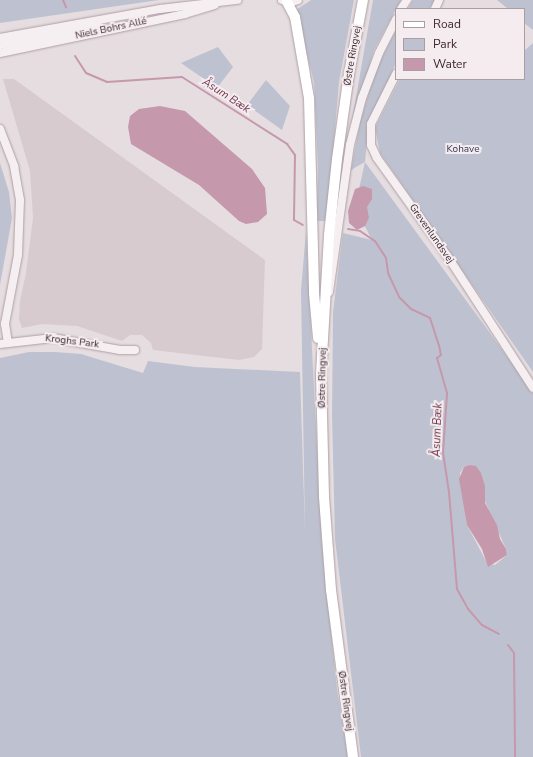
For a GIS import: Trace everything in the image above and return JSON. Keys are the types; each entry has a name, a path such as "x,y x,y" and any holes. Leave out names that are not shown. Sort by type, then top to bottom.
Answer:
{"main road":[{"name":"Østre Ringvej","path":"354,757 331,590 324,496 321,374 325,306 338,159 349,74 362,0"},
{"path":"285,1 295,17 310,98 314,286 321,374"}],"street":[{"name":"Niels Bohrs Allé","path":"0,53 185,14 221,3 237,0"},
{"path":"285,1 298,0"},
{"name":"Niels Bohrs Allé","path":"0,38 184,5 221,3"},
{"path":"0,45 163,12 184,5"},
{"path":"325,306 332,281 350,145 362,98 379,52 395,21"},
{"name":"Grevenlundsvej","path":"395,76 371,124 371,145 377,158 448,257 533,388"},
{"name":"Kroghs Park","path":"0,129 14,166 20,200 18,255 5,324 4,343 53,338 120,350 135,350"}],"shaded area":[{"path":"3,79 14,79 265,260 262,349 254,357 239,360 153,350 151,343 142,335 130,335 122,341 77,326 42,324 22,328 19,319 20,301 26,273 33,218 30,171"}],"green space":[{"path":"0,0 159,0 0,23"},
{"path":"311,0 354,0 339,82 327,221 317,221 318,166 314,82 296,10"},
{"path":"373,0 401,0 397,8 395,8 395,11 374,50 349,137"},
{"path":"413,0 435,0 430,8 409,8"},
{"path":"497,0 533,0 533,30 525,24 525,8 507,8"},
{"path":"395,32 395,65 369,121 365,162 351,170 361,118 378,65"},
{"name":"Kohave","path":"533,43 533,372 380,153 375,128 399,80 525,80 525,50"},
{"path":"218,47 233,67 217,88 181,63"},
{"path":"266,80 290,106 282,130 247,105"},
{"path":"365,162 533,392 533,757 361,757 335,539 332,415 333,312 343,233 372,240 355,207","holes":["469,465 506,549 507,555 495,565 487,563 467,525 460,473 464,467"]},
{"path":"0,163 9,192 12,218 0,285"},
{"path":"306,231 322,545 337,690 348,757 0,757 0,358 29,352 55,352 81,354 143,373 148,361 195,367 300,372 305,531 301,291"}],"water":[{"path":"160,106 185,111 252,169 265,188 267,214 258,222 246,224 239,221 199,185 131,144 128,127 130,116 139,109"},
{"path":"363,186 372,189 372,199 367,207 369,218 365,226 357,230 349,223 348,211 355,189"},
{"path":"469,465 476,466 481,473 485,486 485,503 497,525 500,539 506,549 507,555 488,567 482,549 467,525 459,479 464,467"}],"waterway":[{"name":"Åsum Bæk","path":"63,0 66,7"},
{"name":"Åsum Bæk","path":"75,56 86,73 107,82 182,77 287,144 295,155 294,220 303,225"},
{"name":"Åsum Bæk","path":"348,229 360,231 375,241 386,258 388,273 399,297 411,309 430,318 439,345 441,355 437,358 447,394 443,452 449,492 457,589 468,609 482,625 499,634"},
{"name":"Åsum Bæk","path":"508,645 514,653 515,757"}]}
